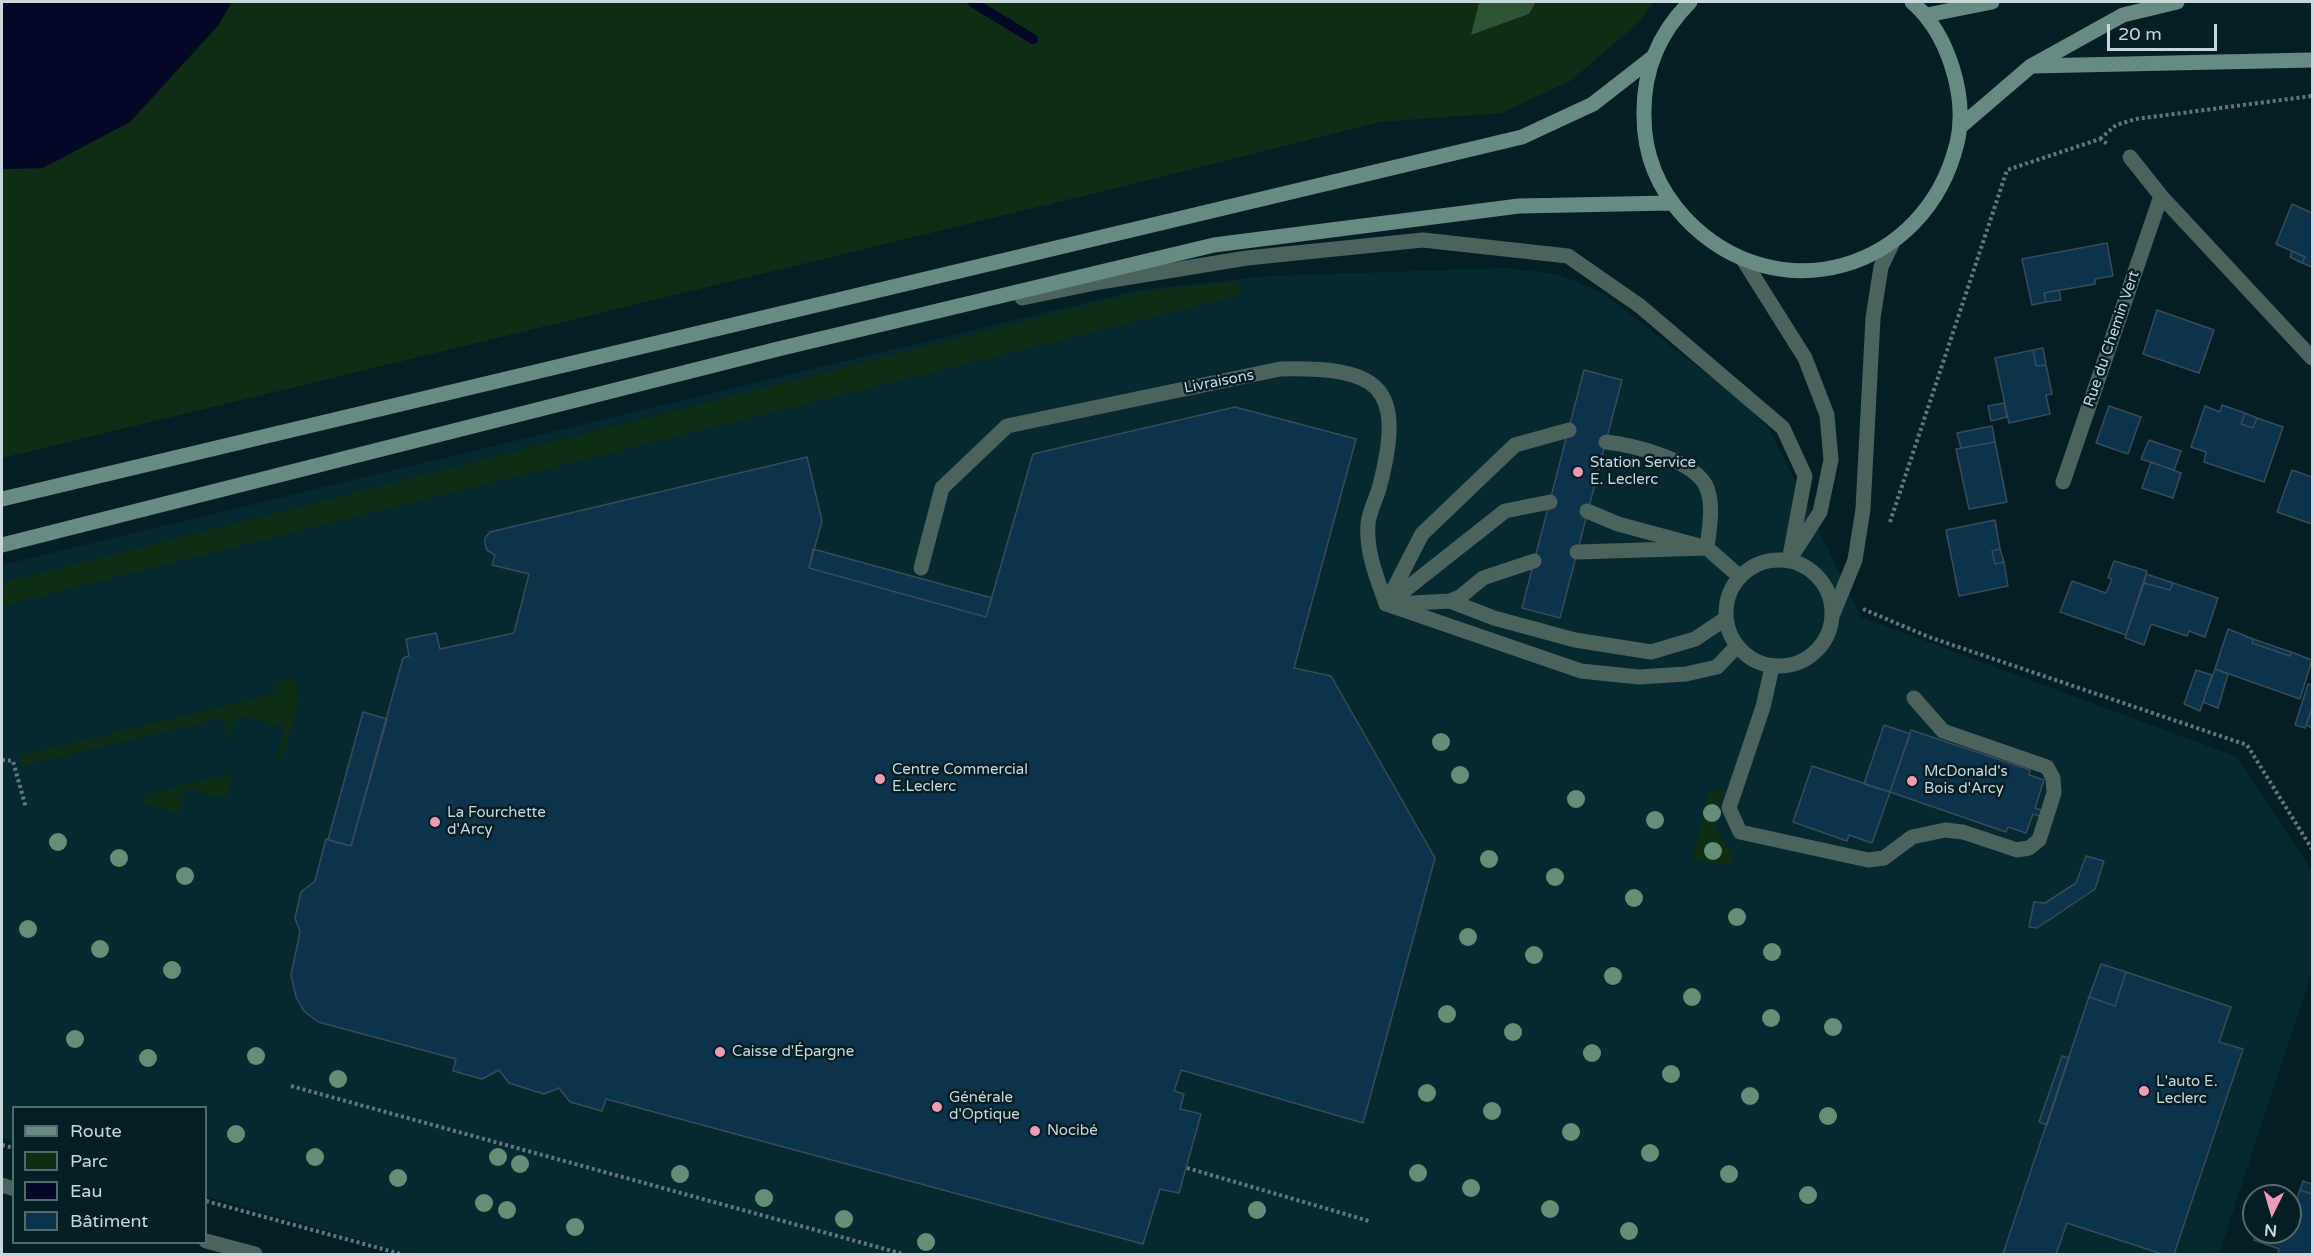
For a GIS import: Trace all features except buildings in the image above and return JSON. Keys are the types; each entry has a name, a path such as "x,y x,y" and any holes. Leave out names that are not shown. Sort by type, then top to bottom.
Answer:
{"main road":[{"path":"1690,2 1672,20 1652,58 1643,95 1644,132 1653,169 1671,203 1703,237 1744,261 1781,270 1820,270 1857,261 1892,244 1926,212 1950,172 1960,126 1955,77 1927,15 1912,2"},
{"path":"1927,15 1992,2"},
{"path":"1960,126 2031,66 2122,15 2177,2"},
{"path":"2,499 1521,137 1593,104 1652,58"},
{"path":"2031,66 2313,60"},
{"path":"2,545 778,349 1215,245 1519,206 1671,203"}],"street":[{"path":"2130,157 2161,196 2313,358"},
{"name":"Rue du Chemin Vert","path":"2063,482 2161,196"},
{"path":"778,349 1100,282 1247,258 1423,240 1568,256 1640,306 1783,428 1805,476 1789,561"},
{"path":"1833,614 1830,596 1821,579 1806,567 1789,561 1771,560 1754,566 1740,577 1731,589 1725,619 1729,634 1737,646 1757,662 1772,667 1788,666 1813,655 1823,644 1830,630 1833,614 1855,561 1863,509 1873,318 1881,267 1892,244"},
{"path":"1744,261 1805,358 1827,415 1831,460 1820,512 1789,561"},
{"name":"Livraisons","path":"921,568 942,488 1007,426 1280,369 1324,368 1358,376 1382,392 1390,415 1390,442 1380,487 1368,522 1368,550 1386,604"},
{"path":"1386,604 1422,534 1515,445 1569,430"},
{"path":"1606,442 1632,445 1678,462 1705,484 1711,512 1707,548"},
{"path":"1386,604 1505,511 1550,501"},
{"path":"1587,512 1618,524 1707,548 1740,577"},
{"path":"1577,552 1707,548"},
{"path":"1386,604 1450,601 1460,597 1483,578 1534,561"},
{"path":"1450,601 1494,618 1575,640 1651,652 1695,639 1725,619"},
{"path":"1386,604 1581,671 1638,677 1686,674 1717,667 1737,646"},
{"path":"1772,667 1763,707 1729,808 1740,832 1868,860 1884,858 1912,837 1945,830 1963,832 2017,850 2030,848 2039,840 2054,793 2053,778 2048,767 1943,732 1914,698"},
{"path":"207,1241 255,1254"}],"path":[{"path":"1887,530 2007,170 2100,139 2116,125 2136,119 2313,96"},
{"path":"2100,139 2130,157"},
{"path":"1861,609 1865,597"},
{"path":"1833,614 1861,609 1929,637 2247,745 2313,849"},
{"path":"2,760 13,761 26,808"},
{"path":"291,1086 903,1254"},
{"path":"1186,1168 1369,1221"},
{"path":"207,1201 401,1254"}],"shaded area":[{"path":"1505,268 1557,274 1603,293 1744,403 1770,430 1861,617 2237,757 2312,871 2312,971 2219,1254 409,1254 207,1196 207,1106 12,1106 12,1141 2,1138 2,565 1139,290 1270,276"}],"green space":[{"path":"232,2 1479,2 1471,35 1529,14 1536,2 1654,2 1640,21 1572,80 1502,113 1379,122 1145,181 2,458 2,169 43,168 217,27"},
{"path":"1479,2 1536,2 1529,14 1471,35"},
{"path":"1240,281 1242,295 2,606 2,583 1139,292"},
{"path":"297,678 298,705 283,758 277,757 285,728 237,715 229,744 223,718 22,766 19,756 277,693 275,682"},
{"path":"233,773 226,799 186,789 179,814 144,803 145,795"},
{"path":"1725,788 1716,816 1716,827 1734,856 1731,863 1723,866 1693,858 1709,793"}],"water":[{"path":"2,2 232,2 217,27 130,122 43,168 2,169"}],"waterway":[{"path":"972,2 1033,39"}],"place":[{"name":"Station Service E. Leclerc","path":"1578,472"},
{"name":"Centre Commercial E.Leclerc","path":"880,779"},
{"name":"McDonald's Bois d'Arcy","path":"1912,781"},
{"name":"La Fourchette d'Arcy","path":"435,822"},
{"name":"Caisse d'Épargne","path":"720,1052"},
{"name":"L'auto E. Leclerc","path":"2144,1091"},
{"name":"Générale d'Optique","path":"937,1107"},
{"name":"Nocibé","path":"1035,1131"}]}
